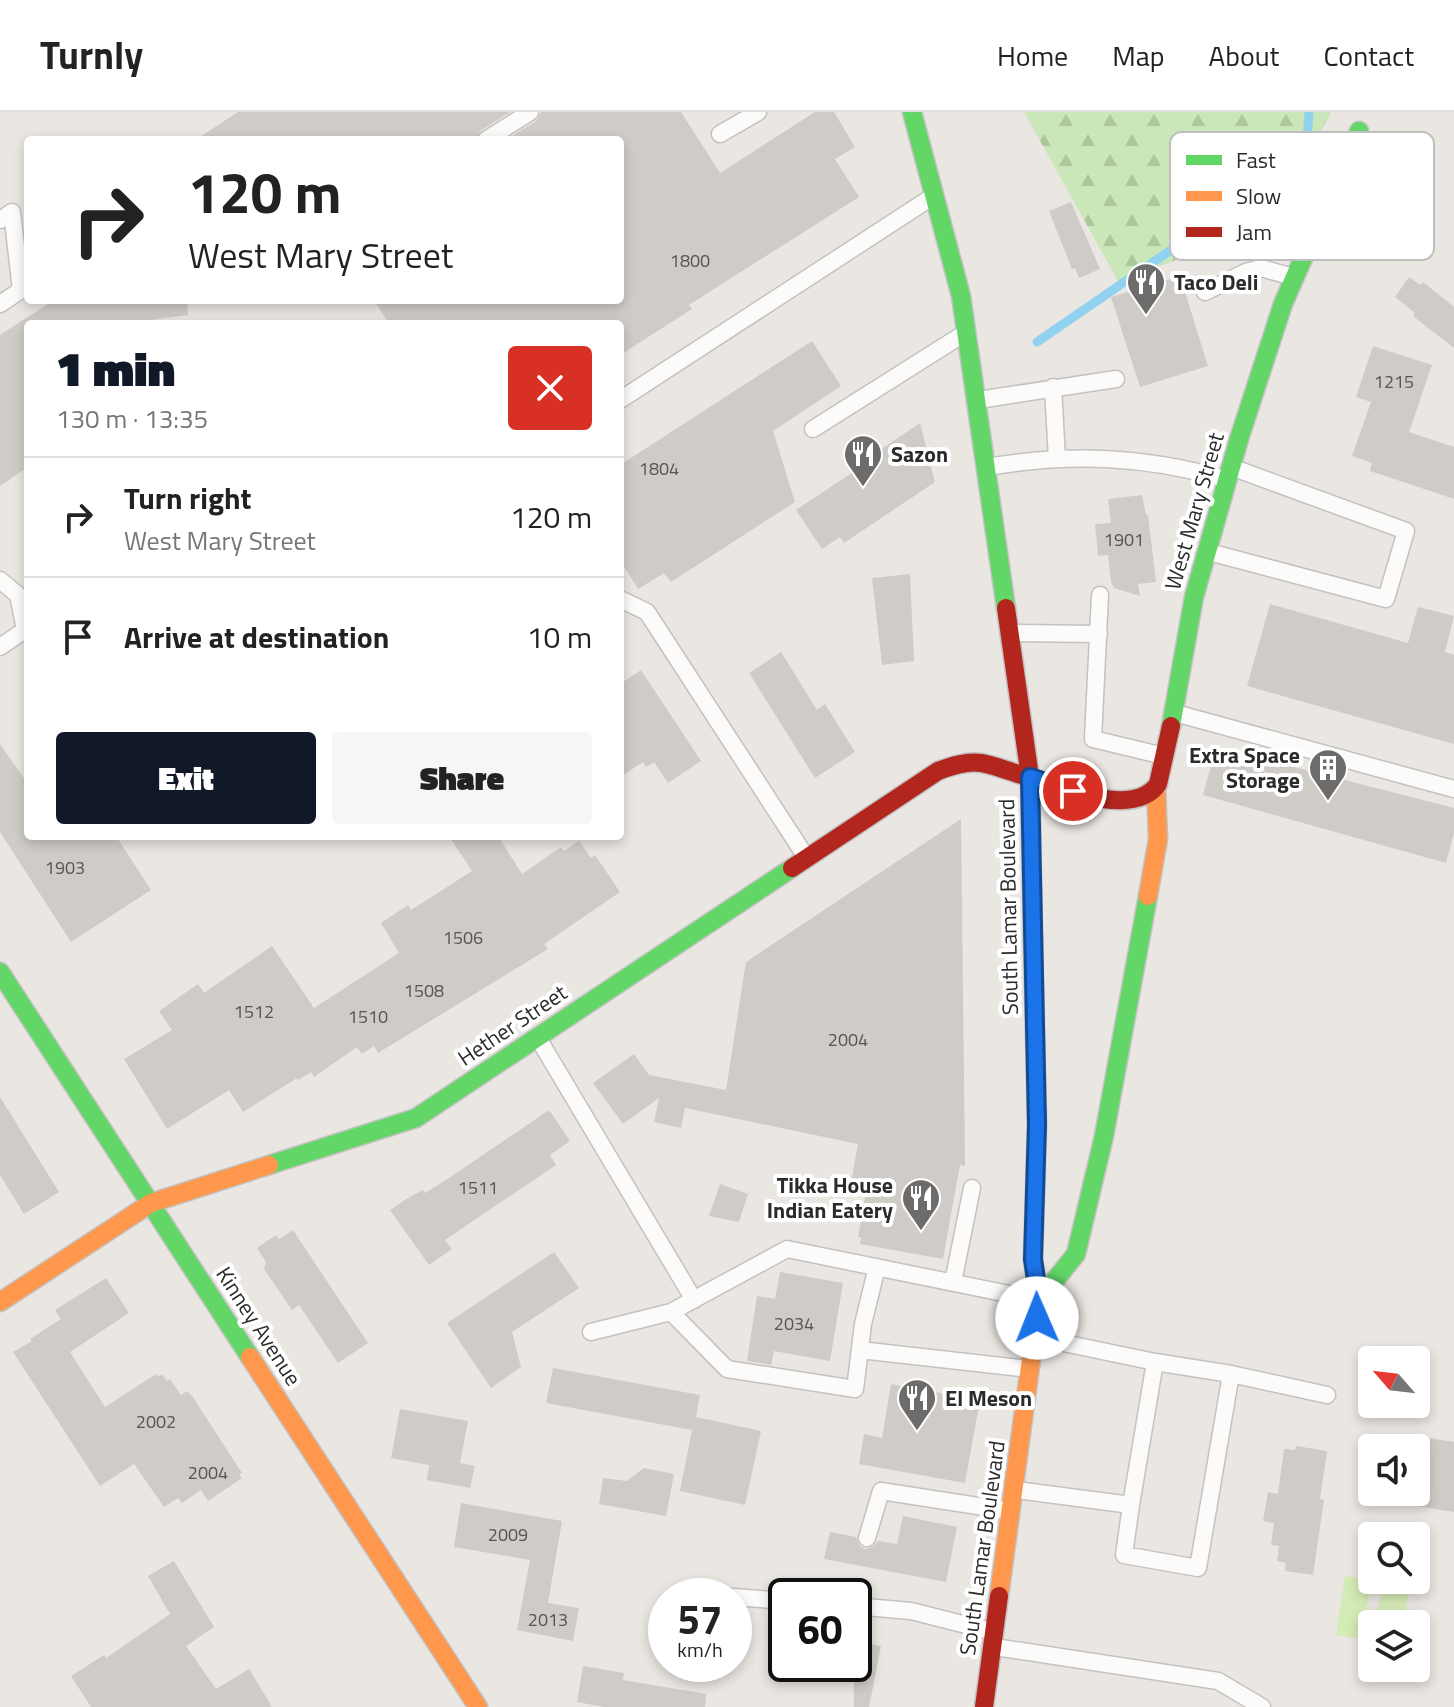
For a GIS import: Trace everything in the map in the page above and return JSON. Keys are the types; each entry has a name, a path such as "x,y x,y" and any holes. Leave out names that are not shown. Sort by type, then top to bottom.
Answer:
{"street":[{"name":"South Lamar Boulevard","path":"912,112 961,296 1030,777 1037,1125 1033,1259 1039,1300 984,1707"},
{"name":"West Mary Street","path":"1039,1300 1076,1254 1104,1136 1158,839 1156,788 1165,756 1194,597 1283,304 1302,260"},
{"name":"Hether Street","path":"0,1302 151,1203 416,1118 938,771 957,764 980,763 1030,777"},
{"path":"1030,777 1110,801 1140,800 1156,788"},
{"name":"Kinney Avenue","path":"0,972 478,1707"}],"lane":[{"path":"492,136 530,112"},
{"path":"720,134 758,112"},
{"path":"624,397 933,196"},
{"path":"0,220 12,212 21,290 0,304"},
{"path":"1205,292 1261,268 1294,278"},
{"path":"813,429 966,333"},
{"path":"976,401 1116,379"},
{"path":"1053,387 1057,459"},
{"path":"986,467 1057,459 1119,459 1170,464 1230,474 1406,531 1386,599 1207,552"},
{"path":"0,580 18,595 24,625"},
{"path":"1100,595 1093,739 1165,756"},
{"path":"624,601 647,612 807,858"},
{"path":"0,647 24,631"},
{"path":"1009,633 1099,634"},
{"path":"1173,713 1454,789"},
{"path":"538,1037 694,1300"},
{"path":"953,1282 972,1188"},
{"path":"591,1332 671,1312 787,1249 1039,1300"},
{"path":"671,1312 727,1369 855,1389 877,1267"},
{"path":"1034,1337 1327,1395"},
{"path":"860,1350 1030,1369"},
{"path":"1155,1362 1124,1555 1198,1568 1231,1374"},
{"path":"1014,1489 1131,1505"},
{"path":"867,1538 881,1491 1011,1511"},
{"path":"872,1608 911,1611 994,1640 1218,1681 1262,1707"}],"green space":[{"path":"1024,112 1331,112 1321,132 1170,132 1170,260 1176,260 1118,281"},
{"path":"1345,1576 1358,1578 1358,1594 1369,1594 1366,1610 1358,1610 1358,1638 1336,1635"},
{"path":"1381,1594 1409,1594 1406,1610 1378,1610"}],"building":[{"path":"238,112 510,112 477,136 201,136"},
{"path":"541,112 681,112 720,173 815,112 834,112 855,147 835,159 859,197 689,305 692,309 624,352 624,320 386,320 376,304 624,304 624,136 512,136 536,121"},
{"path":"1071,202 1100,269 1079,278 1075,268 1072,269 1049,211"},
{"path":"1180,276 1208,366 1140,387 1111,297"},
{"path":"1409,277 1420,285 1423,282 1454,307 1454,348 1413,316 1415,313 1395,297"},
{"path":"48,304 187,304 188,315 150,320 24,320 24,470 0,486 0,335"},
{"path":"812,341 841,386 773,431 795,502 671,582 664,573 638,589 624,566 624,462"},
{"path":"1373,346 1432,365 1409,432 1454,447 1454,499 1370,471 1372,463 1352,456 1371,402 1356,397"},
{"path":"920,423 935,482 844,543 840,537 822,549 796,510 882,453 880,450"},
{"path":"1142,495 1148,515 1156,582 1138,584 1140,596 1114,588 1108,555 1098,556 1095,524 1111,523 1108,499"},
{"path":"910,574 914,661 882,665 872,578"},
{"path":"1270,604 1408,643 1418,607 1454,616 1445,652 1454,655 1454,744 1247,686"},
{"path":"781,652 817,710 825,704 855,752 815,778 749,673"},
{"path":"641,670 701,761 668,783 654,762 646,767 643,762 624,774 624,681"},
{"path":"0,744 24,778 24,840 119,840 151,890 71,942 0,832"},
{"name":"Extra Space Storage","path":"1216,747 1454,808 1454,833 1446,863 1203,795"},
{"path":"961,819 965,1166 960,1165 943,1259 860,1244 861,1237 858,1237 865,1197 849,1194 858,1144 685,1108 681,1128 654,1122 659,1098 623,1124 593,1083 634,1054 649,1075 726,1090 746,962"},
{"path":"452,840 501,840 522,874 561,847 564,851 579,841 591,858 595,855 620,892 544,944 548,949 378,1053 374,1046 362,1054 357,1047 314,1077 311,1072 297,1078 243,1112 229,1090 167,1129 124,1059 172,1030 159,1011 198,984 204,993 272,946 314,1008 399,953 381,923 408,905 411,910 472,871"},
{"path":"0,1097 59,1192 24,1214 0,1175"},
{"path":"549,1110 570,1141 550,1155 556,1165 445,1240 452,1249 429,1265 390,1210 449,1178"},
{"path":"720,1184 748,1194 739,1222 709,1216"},
{"path":"293,1230 368,1343 338,1363 299,1305 292,1310 264,1269 266,1262 257,1248 276,1235 279,1239"},
{"path":"554,1252 579,1288 512,1332 521,1367 491,1388 447,1323"},
{"path":"780,1272 843,1283 830,1361 774,1351 771,1365 747,1361 757,1296 775,1299"},
{"path":"106,1278 129,1313 70,1352 105,1407 156,1374 158,1377 162,1374 167,1381 170,1379 181,1395 187,1391 192,1396 242,1473 239,1475 242,1478 208,1501 201,1490 182,1503 178,1498 164,1507 134,1464 100,1486 13,1352 61,1319 55,1310"},
{"path":"553,1368 700,1395 696,1417 761,1431 745,1505 680,1491 692,1430 546,1403"},
{"path":"891,1384 980,1400 965,1483 859,1464 864,1434 882,1438"},
{"path":"400,1409 468,1421 460,1463 475,1466 470,1488 427,1480 429,1465 391,1458"},
{"path":"1430,1438 1454,1442 1454,1512 1417,1506 1430,1506"},
{"path":"1296,1446 1327,1451 1320,1499 1324,1500 1313,1575 1285,1571 1286,1563 1277,1561 1279,1546 1271,1545 1274,1523 1263,1521 1268,1492 1278,1494 1284,1449 1295,1450"},
{"path":"644,1468 674,1474 666,1516 599,1504 603,1478 627,1481"},
{"path":"461,1503 562,1521 548,1603 579,1608 573,1641 517,1630 530,1560 454,1547"},
{"path":"903,1516 957,1527 946,1582 824,1559 830,1532 856,1537 865,1549 878,1541 897,1544"},
{"path":"174,1561 214,1627 186,1646 216,1689 249,1669 272,1707 91,1707 71,1676 104,1655 106,1658 170,1614 148,1576"},
{"path":"872,1644 881,1646 869,1707 854,1707 854,1682 872,1682"},
{"path":"583,1666 624,1673 623,1680 706,1694 705,1707 604,1707 577,1702"}],"waterway":[{"path":"1308,132 1309,112"},
{"path":"1037,342 1170,251"}],"traffic: fast":[{"path":"912,112 961,296 1006,608"},
{"path":"1171,726 1194,597 1239,439 1283,304 1302,260"},
{"path":"269,1165 416,1118 792,868"},
{"path":"1039,1300 1076,1254 1104,1136 1148,896"},
{"path":"0,972 250,1357"}],"traffic: slow":[{"path":"1148,896 1158,839 1156,788"},
{"path":"999,1596 1039,1300 1033,1259 1037,1125 1033,940"},
{"path":"0,1302 151,1203 269,1165"},
{"path":"250,1357 478,1707"}],"traffic: jam":[{"path":"1006,608 1030,777 1033,940"},
{"path":"792,868 938,771 959,764 981,763 999,767 1099,798 1123,800 1143,796 1158,784 1171,726"},
{"path":"984,1707 999,1596"}],"place":[{"name":"Taco Deli","path":"1146,316"},
{"name":"Sazon","path":"863,488"},
{"name":"Extra Space Storage","path":"1328,802"},
{"name":"Tikka House Indian Eatery","path":"921,1232"},
{"name":"El Meson","path":"917,1432"}],"route":[{"path":"1037,1318 1039,1300 1033,1259 1037,1125 1030,777 1073,791"}]}
